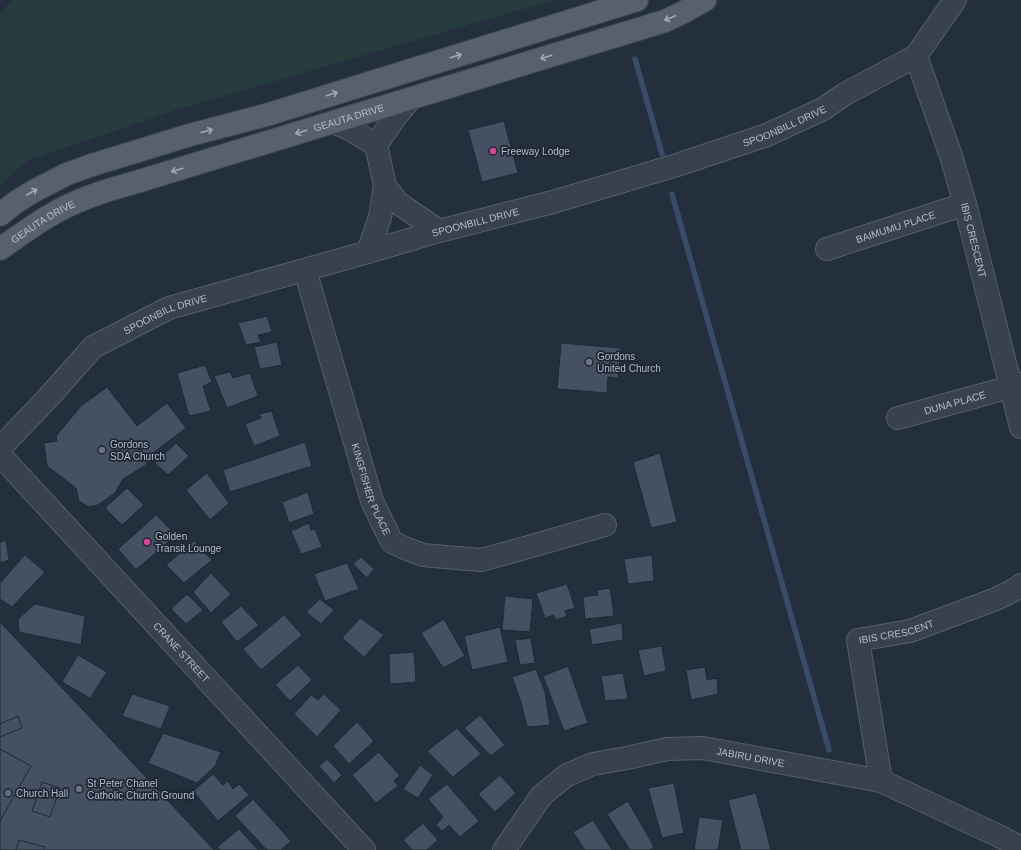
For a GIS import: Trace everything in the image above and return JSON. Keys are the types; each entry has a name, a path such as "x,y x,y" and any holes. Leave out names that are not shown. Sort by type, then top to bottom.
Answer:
{"main road":[{"path":"0,215 16,202 34,191 67,174 92,164 190,135 266,115 637,0"},
{"name":"GEAUTA DRIVE","path":"0,249 48,216 85,198 113,188 665,21 705,0"}],"street":[{"name":"SPOONBILL DRIVE","path":"0,448 46,400 93,347 169,308 440,231 561,200 767,135 823,109 845,94 916,56 955,0"},
{"name":"IBIS CRESCENT","path":"916,56 949,149 965,204 1016,386 1021,427"},
{"path":"376,145 410,99"},
{"path":"333,122 348,128 376,145 385,186 380,217 368,252"},
{"path":"385,186 398,203 440,231"},
{"name":"BAIMUMU PLACE","path":"827,249 965,204"},
{"name":"KINGFISHER PLACE","path":"305,270 372,501 392,542 423,555 481,560 605,525"},
{"name":"DUNA PLACE","path":"898,418 1016,386"},
{"name":"CRANE STREET","path":"0,455 364,850"},
{"name":"IBIS CRESCENT","path":"881,781 858,640 910,631 996,600 1021,585"},
{"name":"JABIRU DRIVE","path":"504,850 542,794 567,775 593,764 667,749 702,748 881,781 1001,837 1021,848"}],"green space":[{"path":"12,0 554,0 179,109 27,161 0,185 0,14"}],"building":[{"name":"Freeway Lodge","path":"504,121 518,173 482,182 468,130"},
{"path":"267,316 272,332 258,335 261,342 246,345 238,323"},
{"path":"277,342 282,365 260,369 254,347"},
{"name":"Gordons United Church","path":"561,343 621,348 618,378 608,377 607,393 557,389"},
{"path":"205,365 212,382 203,386 211,411 189,416 177,373"},
{"path":"230,372 233,378 250,373 258,396 227,408 214,376"},
{"name":"Gordons SDA Church","path":"107,387 137,426 167,403 186,428 149,456 146,465 123,479 115,493 98,505 89,507 79,501 76,488 47,466 44,443 57,441 56,436 81,406"},
{"path":"272,411 280,436 254,446 245,424 261,418 259,414"},
{"path":"305,442 312,466 230,492 223,470"},
{"path":"176,443 189,456 168,475 155,463"},
{"path":"660,453 677,522 651,528 633,462"},
{"path":"207,473 229,503 210,520 186,490"},
{"path":"127,488 144,505 122,525 105,508"},
{"path":"308,492 314,514 289,523 282,502"},
{"name":"Golden Transit Lounge","path":"156,515 176,535 136,570 118,549"},
{"path":"309,523 311,530 315,529 322,547 301,554 291,531"},
{"path":"6,540 9,560 0,563 0,542"},
{"path":"194,541 212,560 184,583 166,565"},
{"path":"25,555 45,572 12,607 0,599 0,583"},
{"path":"652,555 654,581 628,584 624,559"},
{"path":"361,557 374,569 367,578 353,564"},
{"path":"347,563 359,589 325,601 314,574"},
{"path":"211,573 231,594 211,613 193,592"},
{"path":"567,584 575,608 565,611 567,616 556,620 553,615 545,618 536,593"},
{"path":"610,588 614,616 585,619 583,597 598,595 597,590"},
{"path":"187,594 203,610 186,624 171,609"},
{"path":"505,596 533,599 530,632 502,630"},
{"path":"320,599 334,610 321,624 306,612"},
{"path":"35,604 85,616 81,645 19,632 18,619"},
{"path":"241,606 259,625 237,642 221,622"},
{"path":"284,615 302,635 261,670 243,649"},
{"path":"360,618 384,635 364,657 342,638"},
{"path":"444,619 465,656 443,668 421,633"},
{"name":"St Peter Chanel Catholic Church Ground","path":"0,622 100,728 214,850 0,850"},
{"path":"622,623 623,640 592,645 589,629"},
{"path":"500,627 508,662 472,670 464,636"},
{"path":"531,638 535,663 520,665 515,640"},
{"path":"662,646 666,671 644,676 638,650"},
{"path":"414,652 416,682 390,684 389,654"},
{"path":"78,655 107,672 90,698 62,682"},
{"path":"298,665 312,680 290,701 275,685"},
{"path":"568,666 588,723 564,731 543,676"},
{"path":"705,667 707,680 717,678 718,694 691,700 686,670"},
{"path":"536,669 545,692 550,725 527,727 521,702 512,677"},
{"path":"623,673 628,699 605,701 601,676"},
{"path":"132,694 170,706 161,729 122,716"},
{"path":"324,694 341,710 317,737 294,714 311,695 318,700"},
{"path":"480,715 505,745 491,756 464,728"},
{"path":"18,716 22,728 0,737 0,724"},
{"path":"357,722 374,741 349,764 333,746"},
{"path":"457,728 481,754 453,777 427,751"},
{"path":"163,733 221,752 215,766 197,783 148,763"},
{"name":"Church Hall","path":"0,749 31,766 0,821"},
{"path":"379,752 400,776 394,780 398,786 376,803 352,775"},
{"path":"327,759 342,775 334,783 319,766"},
{"path":"420,765 433,775 418,798 403,789"},
{"path":"213,774 223,785 228,781 233,789 239,784 249,795 218,821 193,791"},
{"path":"500,775 516,793 495,812 478,794"},
{"path":"42,782 60,788 50,817 32,811"},
{"path":"674,783 684,833 662,838 648,788"},
{"path":"447,784 479,821 460,837 449,825 442,831 436,825 443,817 428,799"},
{"path":"756,793 771,850 741,850 728,800"},
{"path":"253,799 291,841 281,850 267,850 235,816"},
{"path":"628,801 654,847 649,850 630,850 607,814"},
{"path":"699,817 723,820 718,850 694,850"},
{"path":"593,820 612,850 585,850 573,832"},
{"path":"423,823 438,840 427,850 412,850 403,840"},
{"path":"239,829 258,850 220,850 217,847"},
{"path":"19,840 45,847 44,850 16,850"}],"waterway":[{"path":"635,59 662,154"},
{"path":"672,194 829,750"}],"place":[{"name":"Freeway Lodge","path":"493,151"},
{"name":"Gordons United Church","path":"589,362"},
{"name":"Gordons SDA Church","path":"102,450"},
{"name":"Golden Transit Lounge","path":"147,542"},
{"name":"St Peter Chanel Catholic Church Ground","path":"79,789"},
{"name":"Church Hall","path":"8,793"}]}
